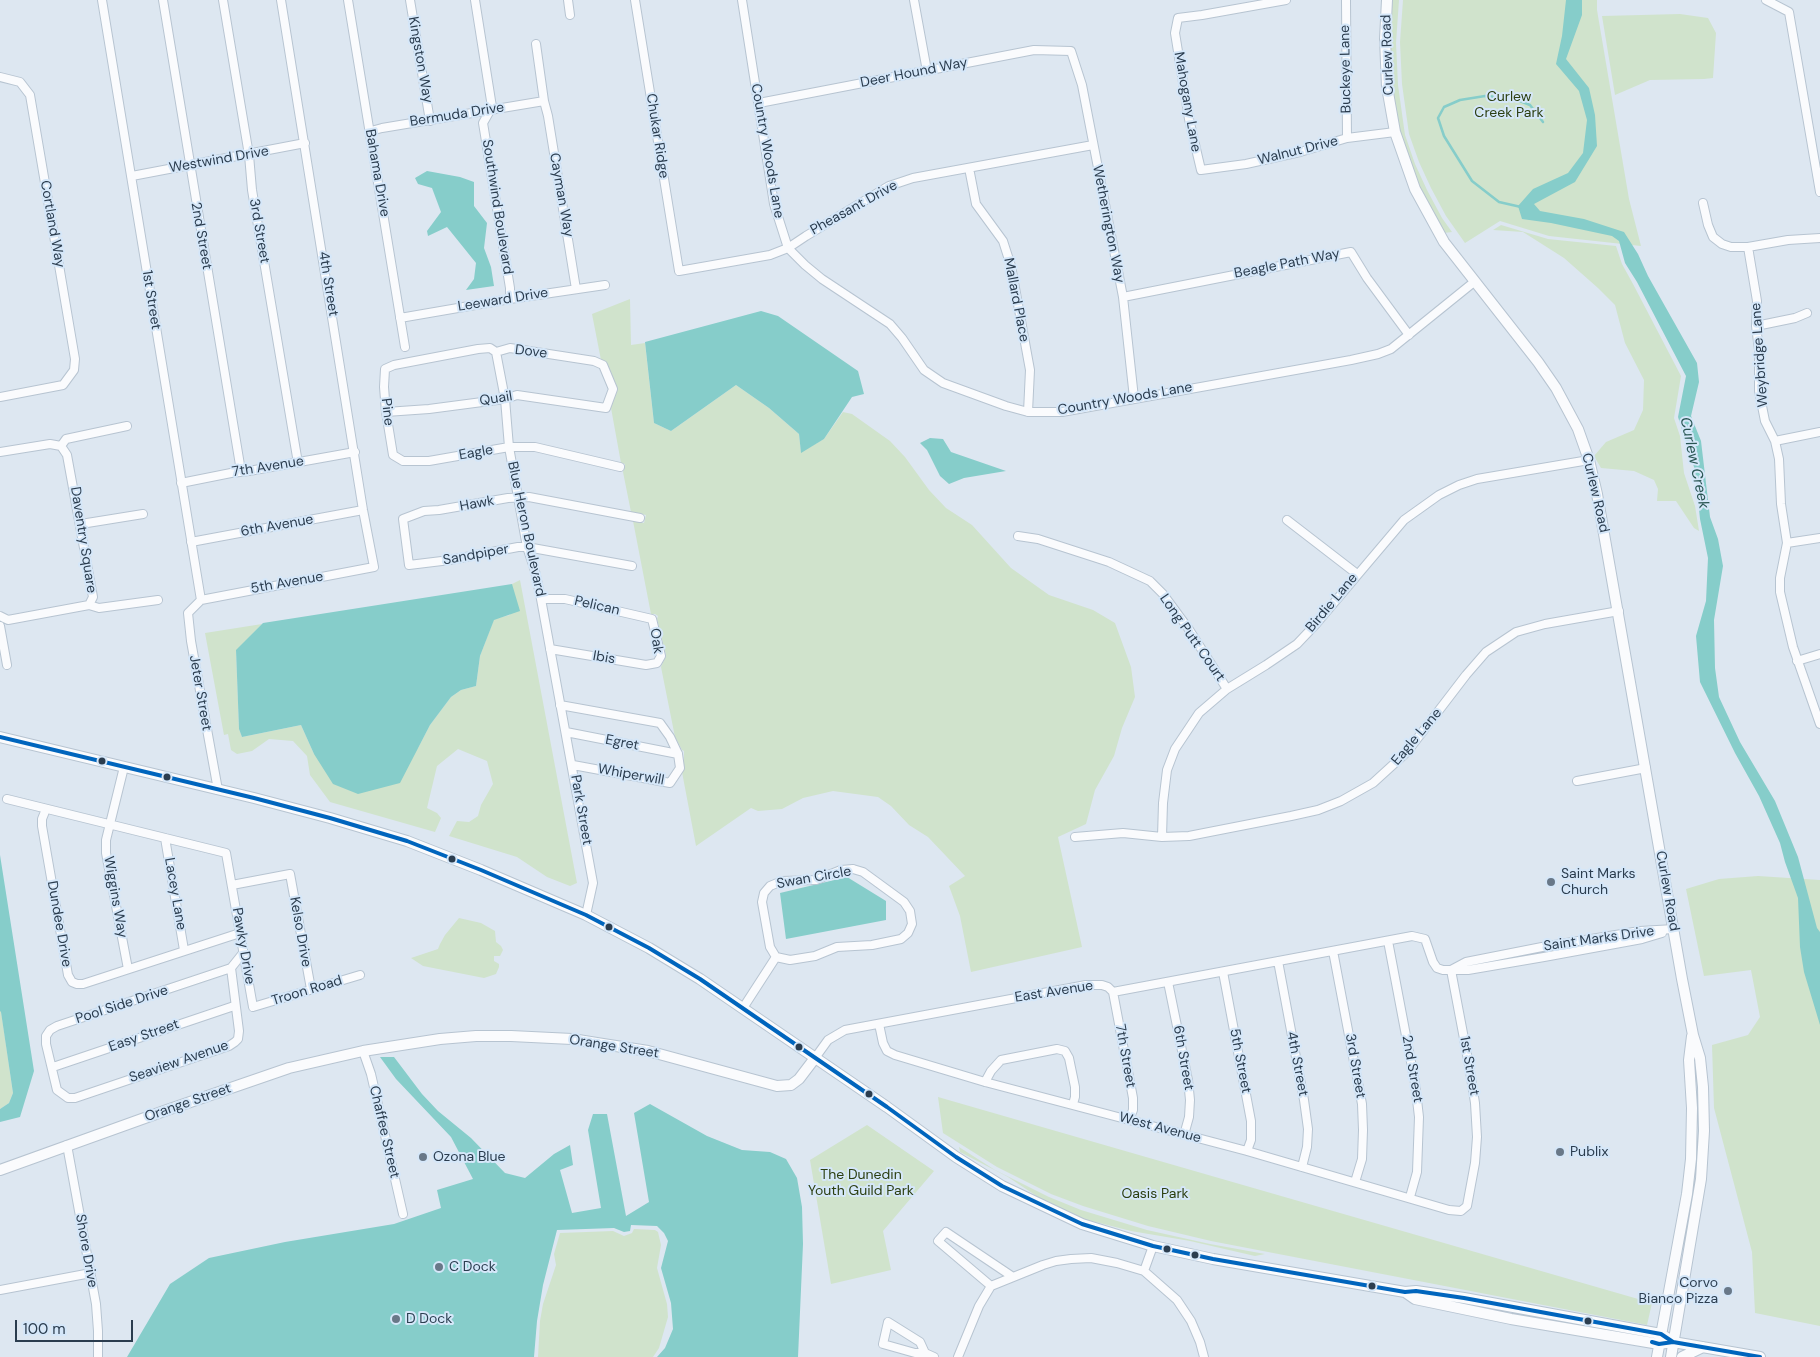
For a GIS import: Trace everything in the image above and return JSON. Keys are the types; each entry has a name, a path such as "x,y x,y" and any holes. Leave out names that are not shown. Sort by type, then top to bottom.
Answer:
{"main road":[{"name":"Curlew Road","path":"1387,0 1385,64 1387,87 1395,132 1408,171 1430,219 1444,242 1538,362 1556,388 1578,430 1589,460 1597,494 1693,1035 1700,1058 1703,1087 1703,1150 1698,1203 1664,1341"},
{"path":"0,738 330,818 407,841 489,873 586,915 649,948 743,1008 956,1157 1002,1186 1082,1224 1153,1246 1405,1292 1415,1299 1465,1310 1760,1357"},
{"name":"Curlew Road","path":"1664,1341 1691,1160 1692,1108 1689,1060 1693,1035"},
{"name":"Orange Street","path":"0,1170 289,1068 364,1051 440,1039 476,1036 572,1040 648,1051 770,1084 784,1086 791,1085 799,1079 815,1058"},
{"path":"1657,1357 1664,1341"},
{"path":"1664,1341 1666,1357"},
{"path":"1664,1341 1671,1357"},
{"path":"1682,1357 1703,1347"}],"street":[{"name":"1st Street","path":"102,0 201,600"},
{"name":"2nd Street","path":"163,0 241,471"},
{"name":"3rd Street","path":"223,0 249,155 252,190 298,463"},
{"name":"4th Street","path":"281,0 363,510 374,567"},
{"name":"Bahama Drive","path":"348,0 405,347"},
{"name":"Kingston Way","path":"410,0 430,121"},
{"name":"Southwind Boulevard","path":"475,0 492,109 483,123 510,288 510,298"},
{"path":"568,0 570,15"},
{"name":"Chukar Ridge","path":"635,0 679,271"},
{"name":"Country Woods Lane","path":"742,0 774,204 788,248 822,279 890,324 924,370 943,383 1028,412 1062,412 1378,354 1391,349 1474,282"},
{"path":"914,0 927,70"},
{"name":"Mahogany Lane","path":"1201,170 1189,119 1175,33 1178,18 1286,0"},
{"name":"Buckeye Lane","path":"1346,0 1347,138"},
{"path":"1766,0 1789,12 1820,192"},
{"name":"Cayman Way","path":"536,44 576,289"},
{"name":"Deer Hound Way","path":"759,103 1034,50 1071,51"},
{"name":"Wetherington Way","path":"1071,51 1082,85 1123,297 1134,398"},
{"name":"Cortland Way","path":"0,77 20,82 30,95 75,359 74,370 63,385 0,397"},
{"name":"Bermuda Drive","path":"371,132 382,128 544,101"},
{"name":"Walnut Drive","path":"1201,170 1246,164 1300,152 1347,138 1395,132"},
{"name":"Westwind Drive","path":"132,176 305,144"},
{"name":"Pheasant Drive","path":"679,271 762,257 788,248 889,186 913,178 1093,144"},
{"name":"Mallard Place","path":"968,168 976,204 1003,242 1011,266 1030,370 1028,412"},
{"path":"1703,203 1713,237 1722,244 1731,247 1748,247 1788,240 1820,238"},
{"name":"Weybridge Lane","path":"1748,247 1757,301 1756,326 1759,350 1759,391 1765,421 1775,441 1779,459 1781,504 1787,544 1780,578 1780,592 1798,661 1820,724"},
{"name":"Beagle Path Way","path":"1123,297 1351,252 1409,335"},
{"name":"Leeward Drive","path":"400,318 510,298 605,285"},
{"path":"1756,326 1795,318 1807,313"},
{"name":"Dove","path":"385,369 490,348 496,352 510,348 594,361 603,366 613,389 606,408"},
{"name":"Blue Heron Boulevard","path":"496,352 505,399 518,498 527,547 541,599 560,705"},
{"name":"Pine","path":"385,369 386,412 392,455"},
{"name":"Quail","path":"386,412 429,409 505,399 517,395 606,408"},
{"path":"0,452 44,445 61,446 66,439 127,426"},
{"path":"1775,441 1820,432"},
{"name":"Daventry Square","path":"0,616 8,620 89,605 93,597 69,460 61,446"},
{"name":"Eagle","path":"392,455 403,461 430,461 510,447 535,447 620,467"},
{"name":"7th Avenue","path":"181,483 355,452"},
{"name":"Birdie Lane","path":"1162,837 1163,803 1167,770 1175,748 1199,713 1227,689 1296,644 1316,624 1356,574 1404,520 1439,495 1477,479 1589,460"},
{"name":"Hawk","path":"409,565 403,519 424,511 529,497 640,518"},
{"name":"6th Avenue","path":"191,542 363,510"},
{"path":"81,524 143,514"},
{"path":"1288,520 1356,574"},
{"name":"Long Putt Court","path":"1018,536 1038,539 1109,562 1150,581 1163,594 1188,628 1227,689"},
{"path":"1787,544 1820,538"},
{"name":"Sandpiper","path":"409,565 527,547 632,566"},
{"name":"5th Avenue","path":"201,600 374,567"},
{"name":"Pelican","path":"541,599 565,599 652,619"},
{"path":"89,605 99,608 158,600"},
{"name":"Jeter Street","path":"201,600 188,613 191,641 218,790"},
{"name":"Eagle Lane","path":"1075,837 1123,833 1162,837 1189,836 1318,810 1341,801 1373,782 1407,752 1486,652 1516,632 1545,624 1619,611"},
{"name":"Oak","path":"652,619 661,656 657,663"},
{"path":"0,626 7,665"},
{"name":"Ibis","path":"550,649 646,665 657,663"},
{"path":"1798,661 1820,654"},
{"path":"560,705 660,723 670,737 678,754"},
{"name":"Park Street","path":"560,705 573,765 594,883 586,915"},
{"name":"Egret","path":"566,732 678,754"},
{"name":"Whiperwill","path":"573,765 670,783 680,768 678,754"},
{"name":"Wiggins Way","path":"124,767 106,840 106,853 128,969"},
{"path":"1577,781 1646,768"},
{"path":"8,799 226,853 232,885"},
{"name":"Dundee Drive","path":"46,809 42,819 42,826 68,975 72,982 83,984 240,933"},
{"name":"Lacey Lane","path":"165,838 184,950"},
{"name":"Swan Circle","path":"853,869 863,872 904,902 910,911 912,924 908,933 900,939 872,945 837,947 815,956 790,960 776,958 770,947 762,902 764,893 770,886 782,882 816,880 841,870 853,869"},
{"name":"Kelso Drive","path":"232,885 290,874 311,989"},
{"name":"Pawky Drive","path":"232,885 253,1007"},
{"name":"Saint Marks Drive","path":"1451,970 1466,962 1542,947 1640,931 1674,929"},
{"name":"East Avenue","path":"815,1058 828,1040 845,1030 1086,985 1102,984 1114,992 1412,936 1425,939 1432,962 1437,968 1451,970"},
{"name":"2nd Street","path":"1388,941 1420,1117 1417,1172 1410,1197"},
{"name":"3rd Street","path":"1333,951 1362,1104 1362,1159 1355,1182"},
{"path":"231,968 243,953"},
{"path":"743,1008 776,958"},
{"name":"4th Street","path":"1278,961 1303,1091 1308,1129 1307,1147 1302,1167"},
{"name":"Seaview Avenue","path":"53,1067 57,1090 68,1098 75,1098 228,1046 238,1039 239,1030 234,1006 231,968"},
{"name":"Pool Side Drive","path":"53,1067 46,1044 46,1036 50,1030 231,968"},
{"name":"1st Street","path":"1451,970 1469,1065 1475,1104 1477,1137 1467,1206 1461,1211"},
{"name":"5th Street","path":"1223,972 1251,1121 1251,1140 1247,1151"},
{"name":"Troon Road","path":"253,1007 360,975"},
{"name":"6th Street","path":"1168,982 1188,1080 1189,1117 1184,1135"},
{"name":"7th Street","path":"1114,992 1133,1098 1134,1110 1129,1120"},
{"name":"Easy Street","path":"53,1067 234,1006"},
{"name":"West Avenue","path":"879,1024 883,1043 887,1051 895,1055 985,1082 1247,1151 1410,1197 1449,1210 1461,1211"},
{"path":"985,1082 991,1071 1001,1060 1057,1049 1065,1051 1069,1058 1075,1087 1073,1104"},
{"name":"Chaffee Street","path":"364,1051 371,1074 402,1214"},
{"name":"Shore Drive","path":"67,1145 91,1273 98,1331 98,1357"},
{"path":"991,1286 938,1241 946,1232 1013,1277"},
{"path":"1144,1272 1153,1246"},
{"path":"958,1357 979,1306 991,1286 1056,1261 1091,1258 1117,1263 1144,1272 1177,1300 1191,1321 1204,1357"},
{"path":"0,1290 91,1273"},
{"path":"925,1353 920,1342 888,1322 883,1344 914,1353 925,1353 934,1357"}],"green space":[{"path":"1392,0 1399,0 1396,43 1398,85 1405,135 1427,190 1452,232 1444,233 1419,187 1399,131 1391,86 1389,34"},
{"name":"Curlew Creek Park","path":"1403,0 1597,0 1597,10 1629,199 1641,246 1549,236 1500,221 1465,243 1446,216 1431,188 1409,134 1402,84 1400,42"},
{"path":"1680,14 1708,18 1716,33 1713,78 1650,80 1615,95 1602,16"},
{"path":"1501,225 1548,239 1616,246 1622,264 1681,376 1674,418 1680,436 1684,473 1695,506 1699,531 1694,528 1676,501 1657,501 1658,489 1654,480 1634,471 1601,468 1594,456 1606,442 1634,430 1643,410 1644,380 1625,343 1615,305 1564,258 1523,232 1493,230"},
{"path":"630,299 631,345 645,343 654,423 671,431 736,385 769,408 799,434 801,452 824,439 843,412 852,414 890,441 905,457 929,490 946,508 972,525 1011,568 1049,595 1093,610 1115,623 1131,667 1135,697 1122,728 1114,756 1095,790 1086,824 1058,837 1082,947 971,972 960,916 949,886 965,876 928,837 909,825 891,806 878,797 833,791 803,798 782,809 758,811 751,808 696,846 682,772 684,767 684,751 675,737 661,667 666,655 657,619 658,616 651,614 633,521 644,523 646,515 631,512 623,472 625,464 621,463 611,408 617,387 607,364 601,360 592,314"},
{"path":"520,580 577,883 570,886 547,877 517,857 449,836 457,821 469,822 478,816 481,805 493,784 487,761 458,749 437,766 427,808 437,813 441,818 435,832 330,802 310,775 307,756 293,741 269,739 252,751 237,754 231,750 228,734 224,735 205,633 262,624 236,651 239,729 242,737 301,725 314,754 418,748 430,725 451,697 461,690 476,686 480,656 494,619 510,615 512,584"},
{"path":"1758,876 1820,880 1820,1326 1755,1313 1752,1252 1714,1108 1712,1045 1748,1035 1760,1017 1751,970 1704,976 1686,889 1719,879"},
{"path":"459,918 481,923 495,931 496,942 503,950 500,956 494,956 494,961 499,964 496,974 484,978 423,966 411,958 438,949 445,935"},
{"path":"0,1011 13,1093 9,1103 0,1109"},
{"name":"Oasis Park","path":"938,1097 1652,1303 1647,1325 1211,1241 1148,1226 1083,1206 1051,1194 997,1167 943,1133"},
{"name":"The Dunedin Youth Guild Park","path":"867,1125 934,1171 883,1231 891,1270 831,1284 810,1160"},
{"path":"959,1147 995,1170 1049,1197 1081,1210 1147,1230 1265,1254 1255,1256 1190,1241 1131,1231 1076,1217 1053,1207 1008,1177 960,1152"},
{"path":"634,1229 655,1230 658,1232 661,1245 657,1268 667,1304 668,1317 659,1348 653,1357 538,1357 543,1304 556,1265 554,1254 560,1233 613,1231 624,1236 632,1233"}],"water":[{"name":"Curlew Creek","path":"1566,0 1582,0 1582,15 1566,59 1589,88 1595,115 1597,146 1575,182 1534,204 1540,211 1584,219 1624,232 1638,254 1648,276 1697,363 1699,382 1691,416 1701,441 1710,517 1718,539 1723,566 1714,620 1715,668 1719,697 1740,742 1775,801 1798,857 1817,928 1820,932 1820,1025 1804,972 1800,947 1798,898 1780,843 1759,796 1735,753 1700,682 1696,636 1706,601 1708,558 1700,519 1695,470 1678,417 1686,376 1637,282 1625,263 1619,241 1612,236 1522,219 1518,206 1533,189 1568,173 1583,153 1587,120 1579,91 1556,64 1562,36"},
{"path":"427,171 460,177 474,182 474,206 487,223 484,248 491,267 494,286 466,290 474,279 476,263 447,227 428,236 427,231 441,212 432,188 418,184 415,178"},
{"path":"761,311 778,316 858,371 864,394 852,397 824,439 801,453 799,434 769,408 736,385 671,431 654,423 645,342"},
{"path":"930,438 943,439 951,452 1006,471 964,478 949,484 940,476 927,450 920,443"},
{"path":"512,584 520,611 494,620 480,656 476,686 461,690 451,697 430,725 400,783 358,794 333,784 314,754 301,725 242,737 239,729 236,650 263,623"},
{"path":"0,855 34,1071 20,1117 0,1122 0,1109 9,1103 13,1093 0,1011"},
{"path":"847,877 886,901 886,920 786,939 780,893"},
{"path":"380,1057 394,1057 422,1094 438,1111 471,1138 505,1173 525,1178 554,1154 570,1145 573,1165 560,1170 572,1213 601,1208 588,1130 593,1114 607,1114 626,1216 649,1202 634,1113 650,1104 707,1136 742,1150 770,1152 786,1159 797,1178 802,1207 803,1244 798,1357 657,1357 665,1348 673,1329 671,1303 661,1268 668,1241 664,1233 657,1226 631,1225 630,1231 624,1232 614,1228 557,1230 543,1285 534,1357 127,1357 170,1284 209,1258 285,1242 394,1224 441,1208 437,1190 473,1179 451,1137 396,1079"}],"waterway":[{"path":"1521,207 1499,202 1472,181 1444,136 1438,118 1444,107 1460,100 1485,96 1512,98 1530,105 1543,122"}],"transit line":[{"path":"0,737 254,798 407,841 586,915 649,948 700,979 887,1107 956,1157 1002,1186 1082,1224 1153,1246 1213,1259 1405,1292 1416,1291 1464,1298 1661,1334 1673,1342"},
{"path":"1652,1342 1659,1344 1673,1342 1760,1357"}],"place":[{"name":"Saint Marks Church","path":"1551,882"},
{"name":"Publix","path":"1560,1152"},
{"name":"Ozona Blue","path":"423,1157"},
{"name":"C Dock","path":"439,1267"},
{"name":"Corvo Bianco Pizza","path":"1728,1291"},
{"name":"D Dock","path":"396,1319"}]}
